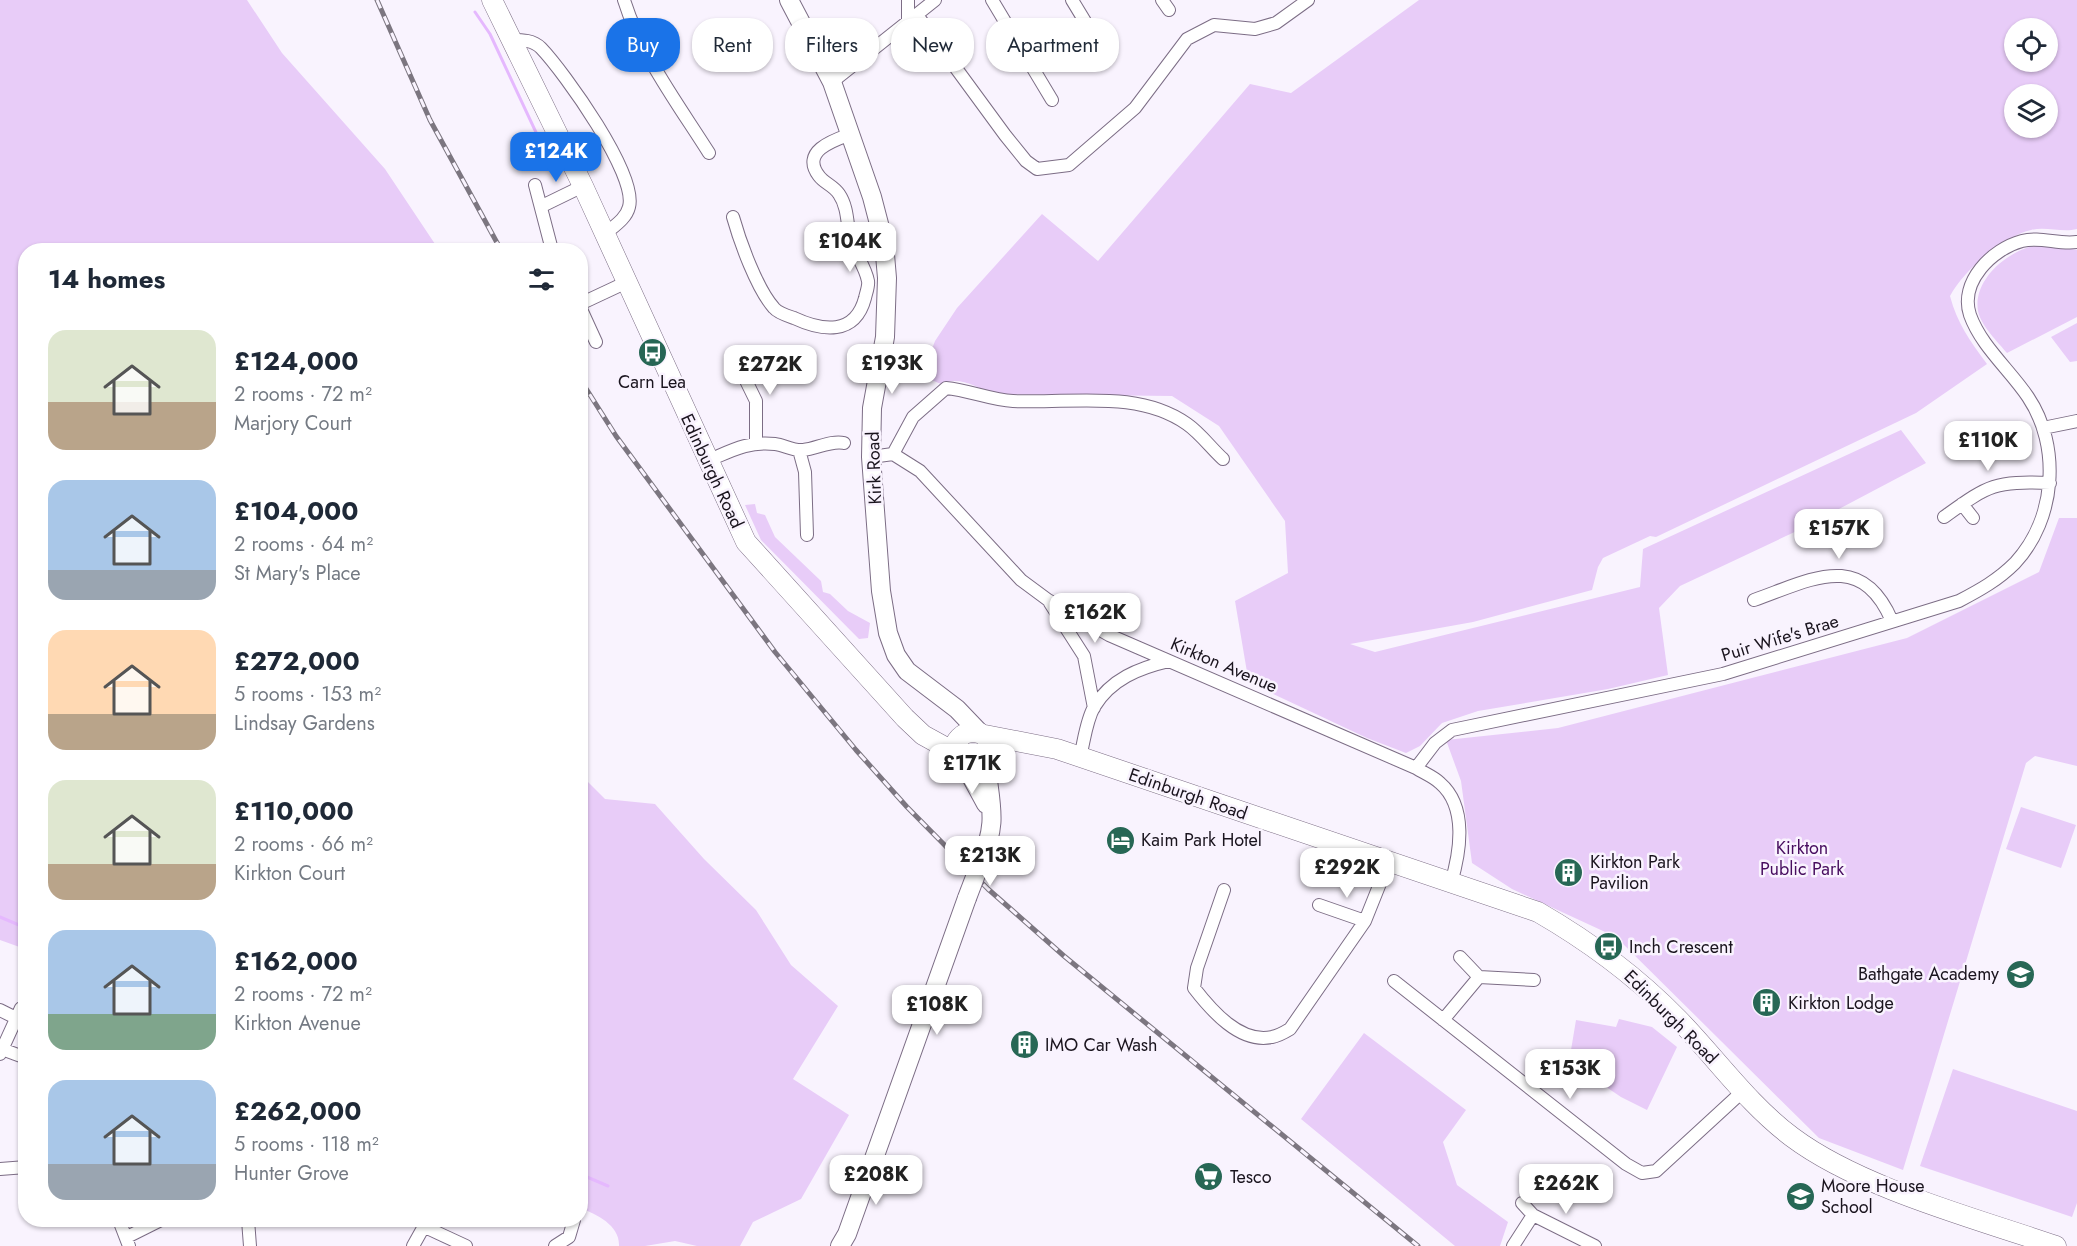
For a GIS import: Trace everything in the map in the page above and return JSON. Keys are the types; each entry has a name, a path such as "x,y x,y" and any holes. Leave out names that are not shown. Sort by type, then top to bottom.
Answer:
{"main road":[{"name":"Edinburgh Road","path":"492,0 583,186 746,542 923,735 973,747 1027,742 1538,912 1576,934 1628,972 1679,1020 1742,1092 1792,1137 1839,1166 2017,1240 2056,1246"},
{"name":"Kirk Road","path":"789,0 832,82 872,197 884,243 887,278 885,337 872,408 871,457 881,591 888,633 896,655 907,671 957,709 973,747 986,804 993,822 989,858 967,898 843,1243"}],"street":[{"path":"624,0 631,22 668,88 709,153"},
{"path":"908,0 912,18 935,0"},
{"path":"992,0 1052,100"},
{"path":"1072,0 1083,18"},
{"path":"955,72 1026,161 1037,170 1069,165 1135,108 1187,39 1214,26 1255,29 1276,23 1308,0"},
{"path":"832,82 891,35"},
{"path":"511,40 526,39 540,47 586,107 623,171 630,189 630,206 623,219 605,234"},
{"path":"733,217 742,250 775,309 804,323 831,330 844,326 855,316 864,302 868,284 863,263 850,239 843,203 839,194 818,175 814,159 818,150 826,143 850,134"},
{"path":"535,185 550,243"},
{"path":"542,206 583,186"},
{"name":"Puir Wife's Brae","path":"1416,768 1435,743 1452,729 1723,674 1959,602 1991,585 2016,561 2035,534 2050,483 2049,448 2043,428 2028,397 1979,332 1970,314 1968,293 1974,277 1986,262 2014,244 2024,240 2077,242"},
{"path":"588,301 627,282"},
{"path":"588,324 596,342"},
{"path":"735,358 756,401 756,443"},
{"path":"871,457 893,454 913,417 946,388 969,390 1010,401 1132,402 1164,410 1189,425 1223,459"},
{"path":"2043,428 2077,422"},
{"path":"707,461 750,443 777,444 799,450 818,448 837,441 844,443"},
{"path":"799,450 805,472 807,535"},
{"name":"Kirkton Avenue","path":"893,454 920,471 1021,580 1048,600 1109,635 1416,768 1441,784 1453,800 1459,827 1459,858 1451,883"},
{"path":"1944,518 1983,489 2009,482 2050,483"},
{"path":"1962,504 1973,518"},
{"path":"1754,600 1834,574 1862,581 1883,599 1892,621"},
{"path":"1048,600 1084,656 1094,708 1080,758"},
{"path":"1094,708 1122,678 1142,667 1169,661"},
{"path":"1224,890 1197,968 1194,988 1214,1014 1248,1035 1272,1038 1290,1029 1365,921 1389,861"},
{"path":"1318,905 1365,921"},
{"path":"1460,957 1479,977 1534,980"},
{"path":"1443,1020 1479,977"},
{"path":"1394,981 1626,1164 1642,1173 1656,1171 1742,1092"},
{"path":"0,1010 18,1013 1,1051 18,1056"},
{"path":"0,1169 18,1168"},
{"path":"1522,1203 1533,1215 1595,1246"},
{"path":"1513,1246 1533,1215"},
{"path":"122,1227 128,1242 150,1227"},
{"path":"249,1227 250,1246"},
{"path":"413,1246 424,1227"},
{"path":"433,1227 466,1246"},
{"path":"555,1246 569,1237 572,1227"}],"green space":[{"path":"0,0 247,0 282,53 385,169 434,243 18,243 18,946 0,940"},
{"path":"1419,0 2077,0 2077,229 2037,229 2020,234 1996,247 1964,276 1950,296 1965,332 1987,364 1916,413 1656,537 1650,536 1603,558 1598,567 1592,590 1473,622 1350,644 1375,652 1640,587 1643,549 1901,430 1926,463 1801,529 1680,586 1659,608 1668,675 1608,689 1478,711 1442,723 1420,746 1406,753 1367,738 1256,686 1248,678 1235,601 1288,573 1285,521 1219,426 1172,396 992,394 967,383 954,381 941,384 922,376 935,341 957,308 1042,214 1098,261 1250,84 1291,93"},
{"path":"2052,245 2077,250 2077,317 2007,353 1990,334 1980,317 1978,300 1980,290 1992,271 2009,256 2029,247"},
{"path":"2077,323 2077,361 2070,362 2051,337"},
{"path":"755,504 757,513 765,515 775,537 821,581 823,592 830,594 848,611 870,623 868,638 859,639 761,540 745,505"},
{"name":"Kirkton Public Park","path":"2059,518 2077,518 2077,766 2035,756 2026,763 1903,1170 1819,1138 1616,937 1512,889 1472,863 1461,781 1446,740 1558,728 1907,638 2039,572"},
{"path":"588,782 605,799 655,804 704,859 756,910 791,965 838,1006 793,1079 849,1115 801,1199 753,1222 740,1246 697,1246 675,1241 645,1246 619,1246 616,1232 600,1218 588,1212"},
{"path":"2021,807 2076,825 2061,868 2006,849"},
{"path":"1619,1019 1652,1027 1677,1047 1647,1110 1621,1097 1569,1062 1576,1020 1616,1027"},
{"path":"1364,1033 1466,1110 1443,1142 1457,1185 1508,1222 1500,1246 1455,1246 1301,1119"},
{"path":"1953,1069 2077,1111 2077,1203 2072,1217 1920,1166"}],"waterway":[{"path":"475,12 490,34 548,158"},
{"path":"0,917 18,925"},
{"path":"588,1177 608,1186"}],"railway":[{"path":"377,0 430,120 497,243"},
{"path":"588,392 616,436 775,652 856,750 907,807 988,889 1064,956 1418,1246"}],"place":[{"name":"Carn Lea","path":"652,353"},
{"name":"Kaim Park Hotel","path":"1120,840"},
{"name":"Kirkton Park Pavilion","path":"1569,872"},
{"name":"Inch Crescent","path":"1608,947"},
{"name":"Bathgate Academy","path":"2020,974"},
{"name":"Kirkton Lodge","path":"1767,1003"},
{"name":"IMO Car Wash","path":"1024,1045"},
{"name":"Tesco","path":"1209,1177"},
{"name":"Moore House School","path":"1800,1196"}]}
